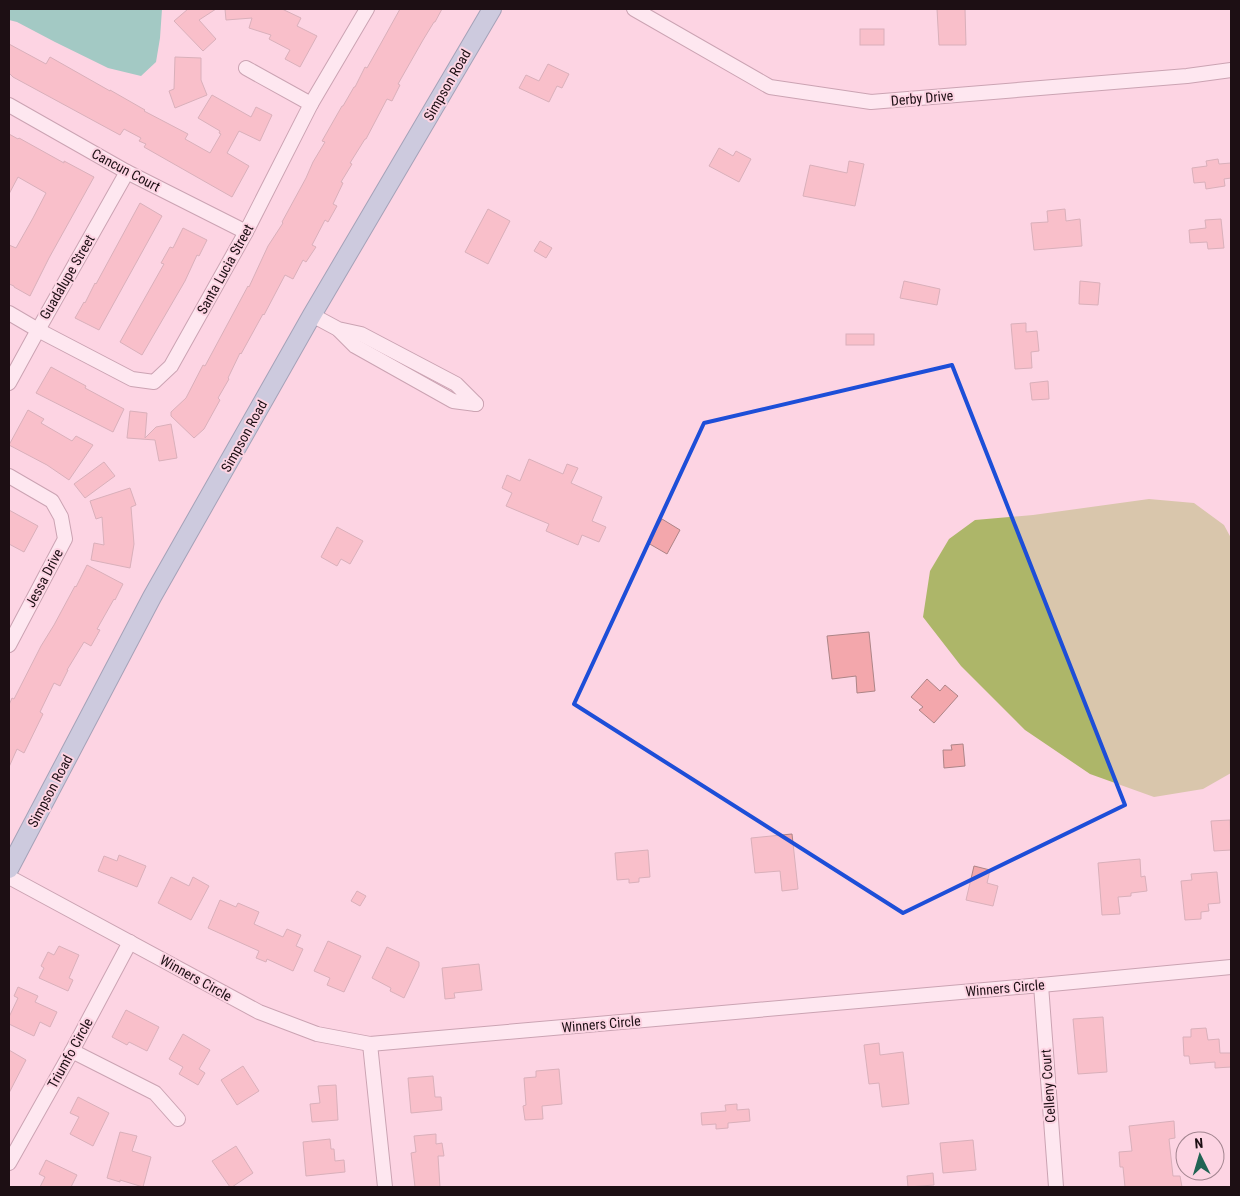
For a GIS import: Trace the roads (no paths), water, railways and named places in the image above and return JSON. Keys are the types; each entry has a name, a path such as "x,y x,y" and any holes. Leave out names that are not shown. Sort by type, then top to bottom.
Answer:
{"main road":[{"name":"Simpson Road","path":"9,869 152,597 312,315 492,9"}],"street":[{"name":"Santa Lucia Street","path":"9,313 132,379 154,382 171,366 246,232 311,104 367,9"},
{"name":"Derby Drive","path":"634,9 770,87 871,102 1187,76 1231,70"},
{"path":"246,68 311,104"},
{"name":"Cancun Court","path":"9,105 127,172 246,232"},
{"name":"Guadalupe Street","path":"9,383 127,172"},
{"path":"312,315 338,329 360,334 456,384 476,404 453,401 355,346 338,329"},
{"name":"Jessa Drive","path":"9,476 52,501 61,517 65,539 9,645"},
{"name":"Winners Circle","path":"9,877 259,1012 317,1034 370,1044 1231,967"},
{"name":"Triumfo Circle","path":"9,1164 130,942"},
{"name":"Celleny Court","path":"1040,985 1056,1187"},
{"path":"370,1044 385,1187"},
{"path":"72,1051 155,1093 178,1119"}]}
